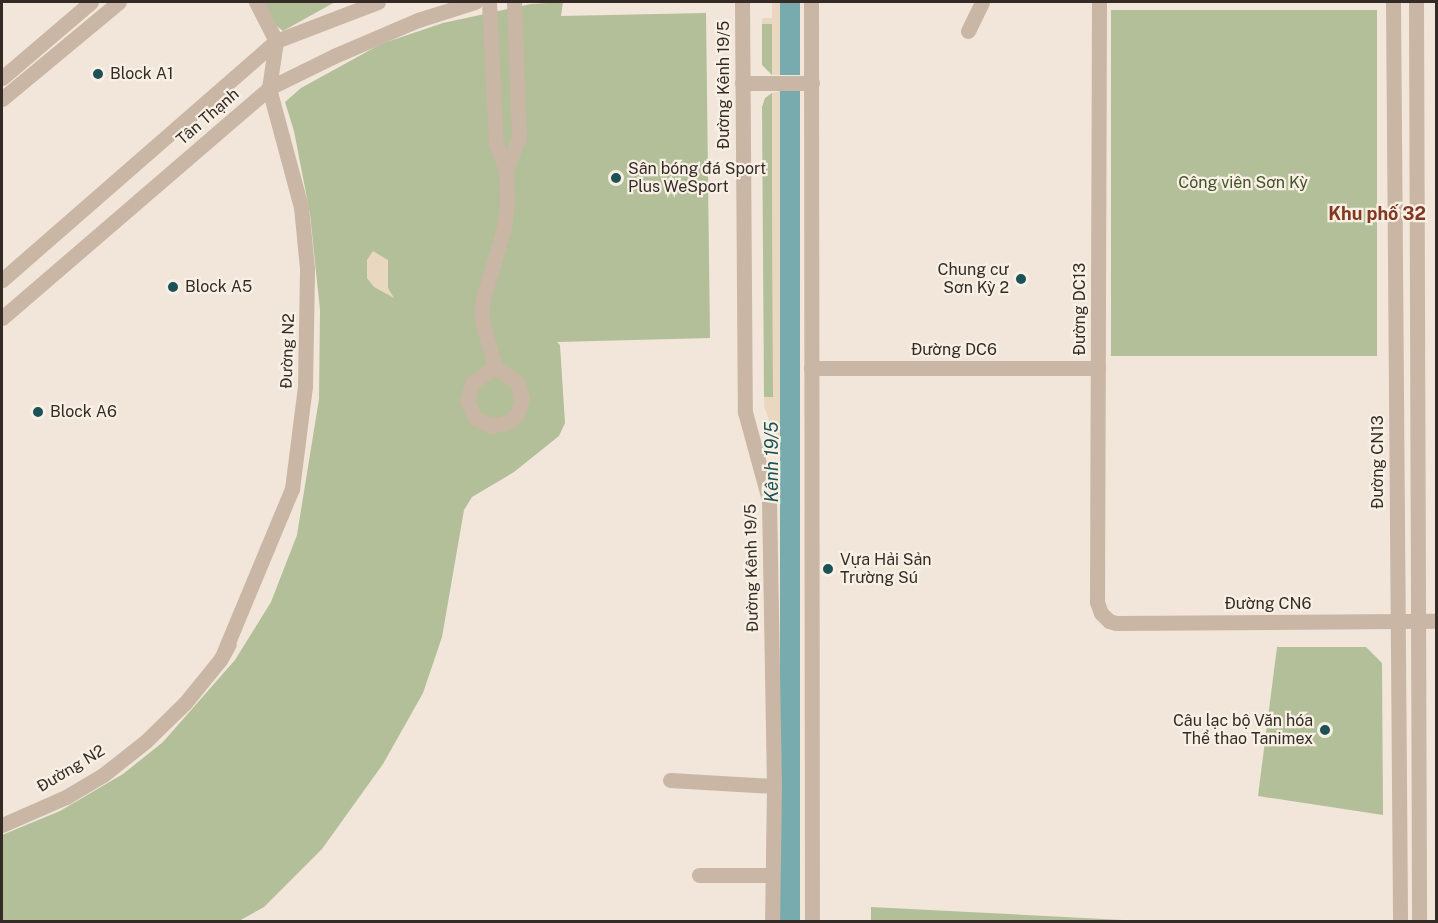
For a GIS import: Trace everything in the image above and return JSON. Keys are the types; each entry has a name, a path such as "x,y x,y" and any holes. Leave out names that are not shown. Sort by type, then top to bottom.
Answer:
{"street":[{"path":"2,78 91,2"},
{"path":"2,99 119,2"},
{"path":"256,2 276,41"},
{"name":"Tân Thạnh","path":"2,280 276,41 378,2"},
{"name":"Tân Thạnh","path":"2,318 269,88 429,8 475,2"},
{"path":"489,2 495,144 506,170 507,202 504,228 483,299 481,317 495,367"},
{"path":"506,170 519,138 514,2"},
{"name":"Đường Kênh 19/5","path":"742,2 745,412 769,500 774,786 772,921"},
{"path":"811,2 806,83 811,368 812,921"},
{"path":"968,31 982,2"},
{"name":"Đường DC13","path":"1099,2 1097,602 1102,616"},
{"name":"Đường CN13","path":"1393,2 1400,921"},
{"path":"1416,2 1419,921"},
{"name":"Đường N2","path":"2,825 66,798 103,775 145,742 185,703 224,652 292,489 305,386 307,268 301,207 269,88 276,41"},
{"path":"742,83 806,83"},
{"name":"Đường DC6","path":"811,368 1098,368"},
{"name":"Đường CN6","path":"1102,616 1116,623 1437,621"},
{"path":"670,780 774,786"},
{"path":"699,875 772,875"}],"green space":[{"path":"261,2 335,2 283,31 273,23"},
{"path":"563,2 561,16 706,13 710,338 557,342 560,345 565,423 559,436 514,472 472,497 464,510 442,637 423,693 383,764 322,849 264,907 239,921 2,922 2,835 60,811 123,774 163,742 235,660 271,602 297,535 319,399 320,310 310,214 294,131 285,102 301,88 381,44 443,23 531,4"},
{"name":"Công viên Sơn Kỳ","path":"1111,10 1377,10 1377,356 1111,356"},
{"path":"762,24 772,24 772,75 762,65"},
{"path":"772,93 773,397 764,397 762,107 765,98"},
{"name":"Câu lạc bộ Văn hóa Thể thao Tanimex","path":"1277,647 1366,647 1382,663 1383,815 1258,796"},
{"path":"871,907 1142,921 871,921"}],"shaded area":[{"path":"772,2 780,2 780,75 772,75 772,24 762,24 762,18 772,18"},
{"path":"780,91 782,437 775,437 764,406 764,397 773,397 772,93"},
{"path":"373,251 388,260 388,288 394,298 374,287 367,278 367,260"}],"water":[{"path":"780,2 800,2 800,75 780,75"},
{"path":"780,91 800,91 800,921 780,921"}],"place":[{"name":"Block A1","path":"98,74"},
{"name":"Sân bóng đá Sport Plus WeSport","path":"616,178"},
{"name":"Chung cư Sơn Kỳ 2","path":"1021,279"},
{"name":"Block A5","path":"173,287"},
{"name":"Block A6","path":"38,412"},
{"name":"Vựa Hải Sản Trường Sú","path":"828,569"},
{"name":"Câu lạc bộ Văn hóa Thể thao Tanimex","path":"1325,730"}],"district":[{"name":"Khu phố 32","path":"1377,214"}],"water label":[{"name":"Kênh 19/5","path":"772,462"}]}
